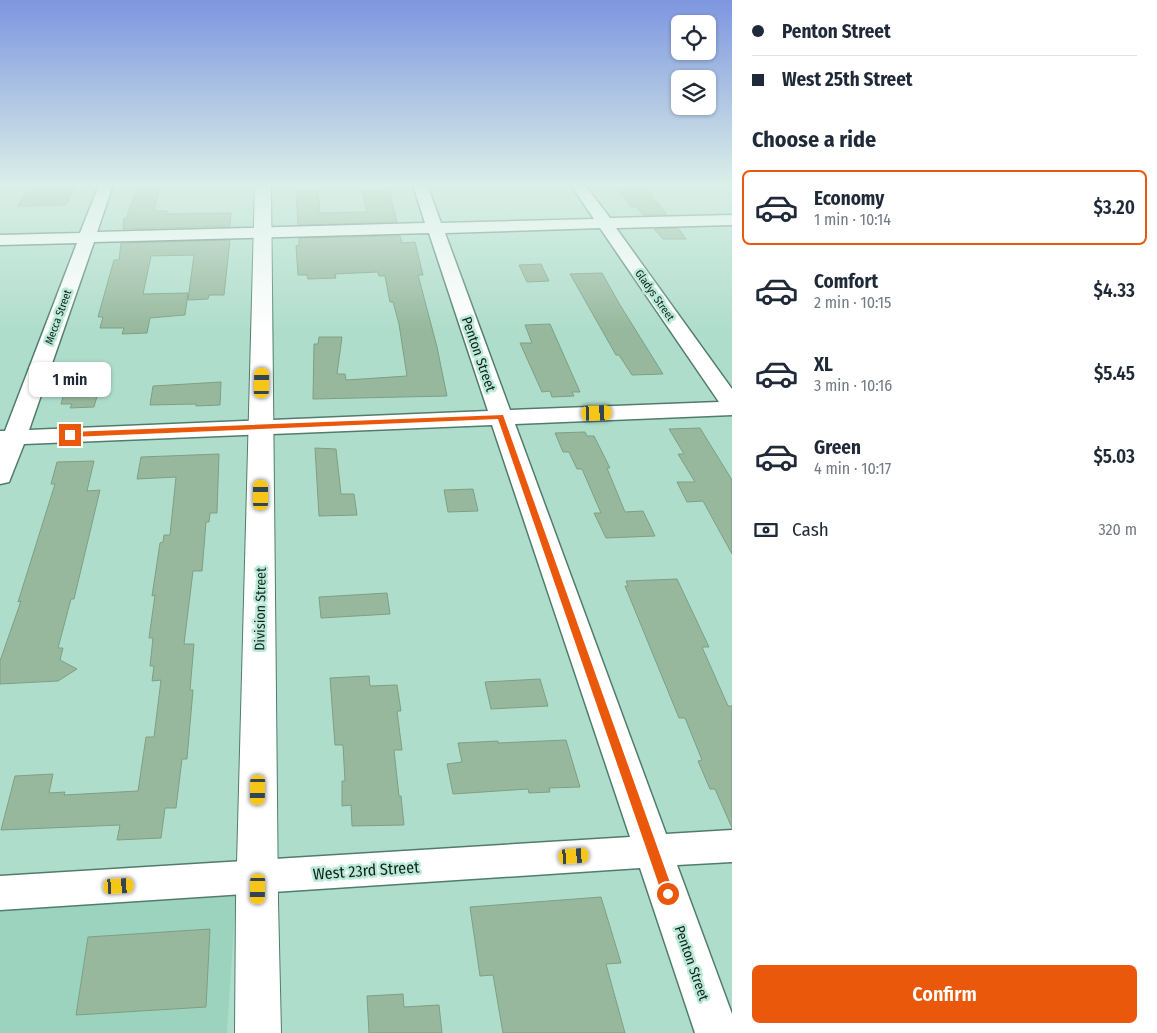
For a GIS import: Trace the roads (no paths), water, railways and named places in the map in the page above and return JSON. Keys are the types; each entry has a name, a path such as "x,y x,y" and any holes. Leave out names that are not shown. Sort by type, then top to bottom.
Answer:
{"street":[{"name":"Mecca Street","path":"0,477 7,437 68,292 87,233"},
{"path":"0,240 255,233"},
{"name":"Division Street","path":"258,1033 262,233"},
{"name":"Penton Street","path":"437,233 717,1033"},
{"name":"Gladys Street","path":"611,233 732,406"},
{"path":"7,437 732,406"},
{"name":"West 23rd Street","path":"0,893 258,878 732,846"}]}
